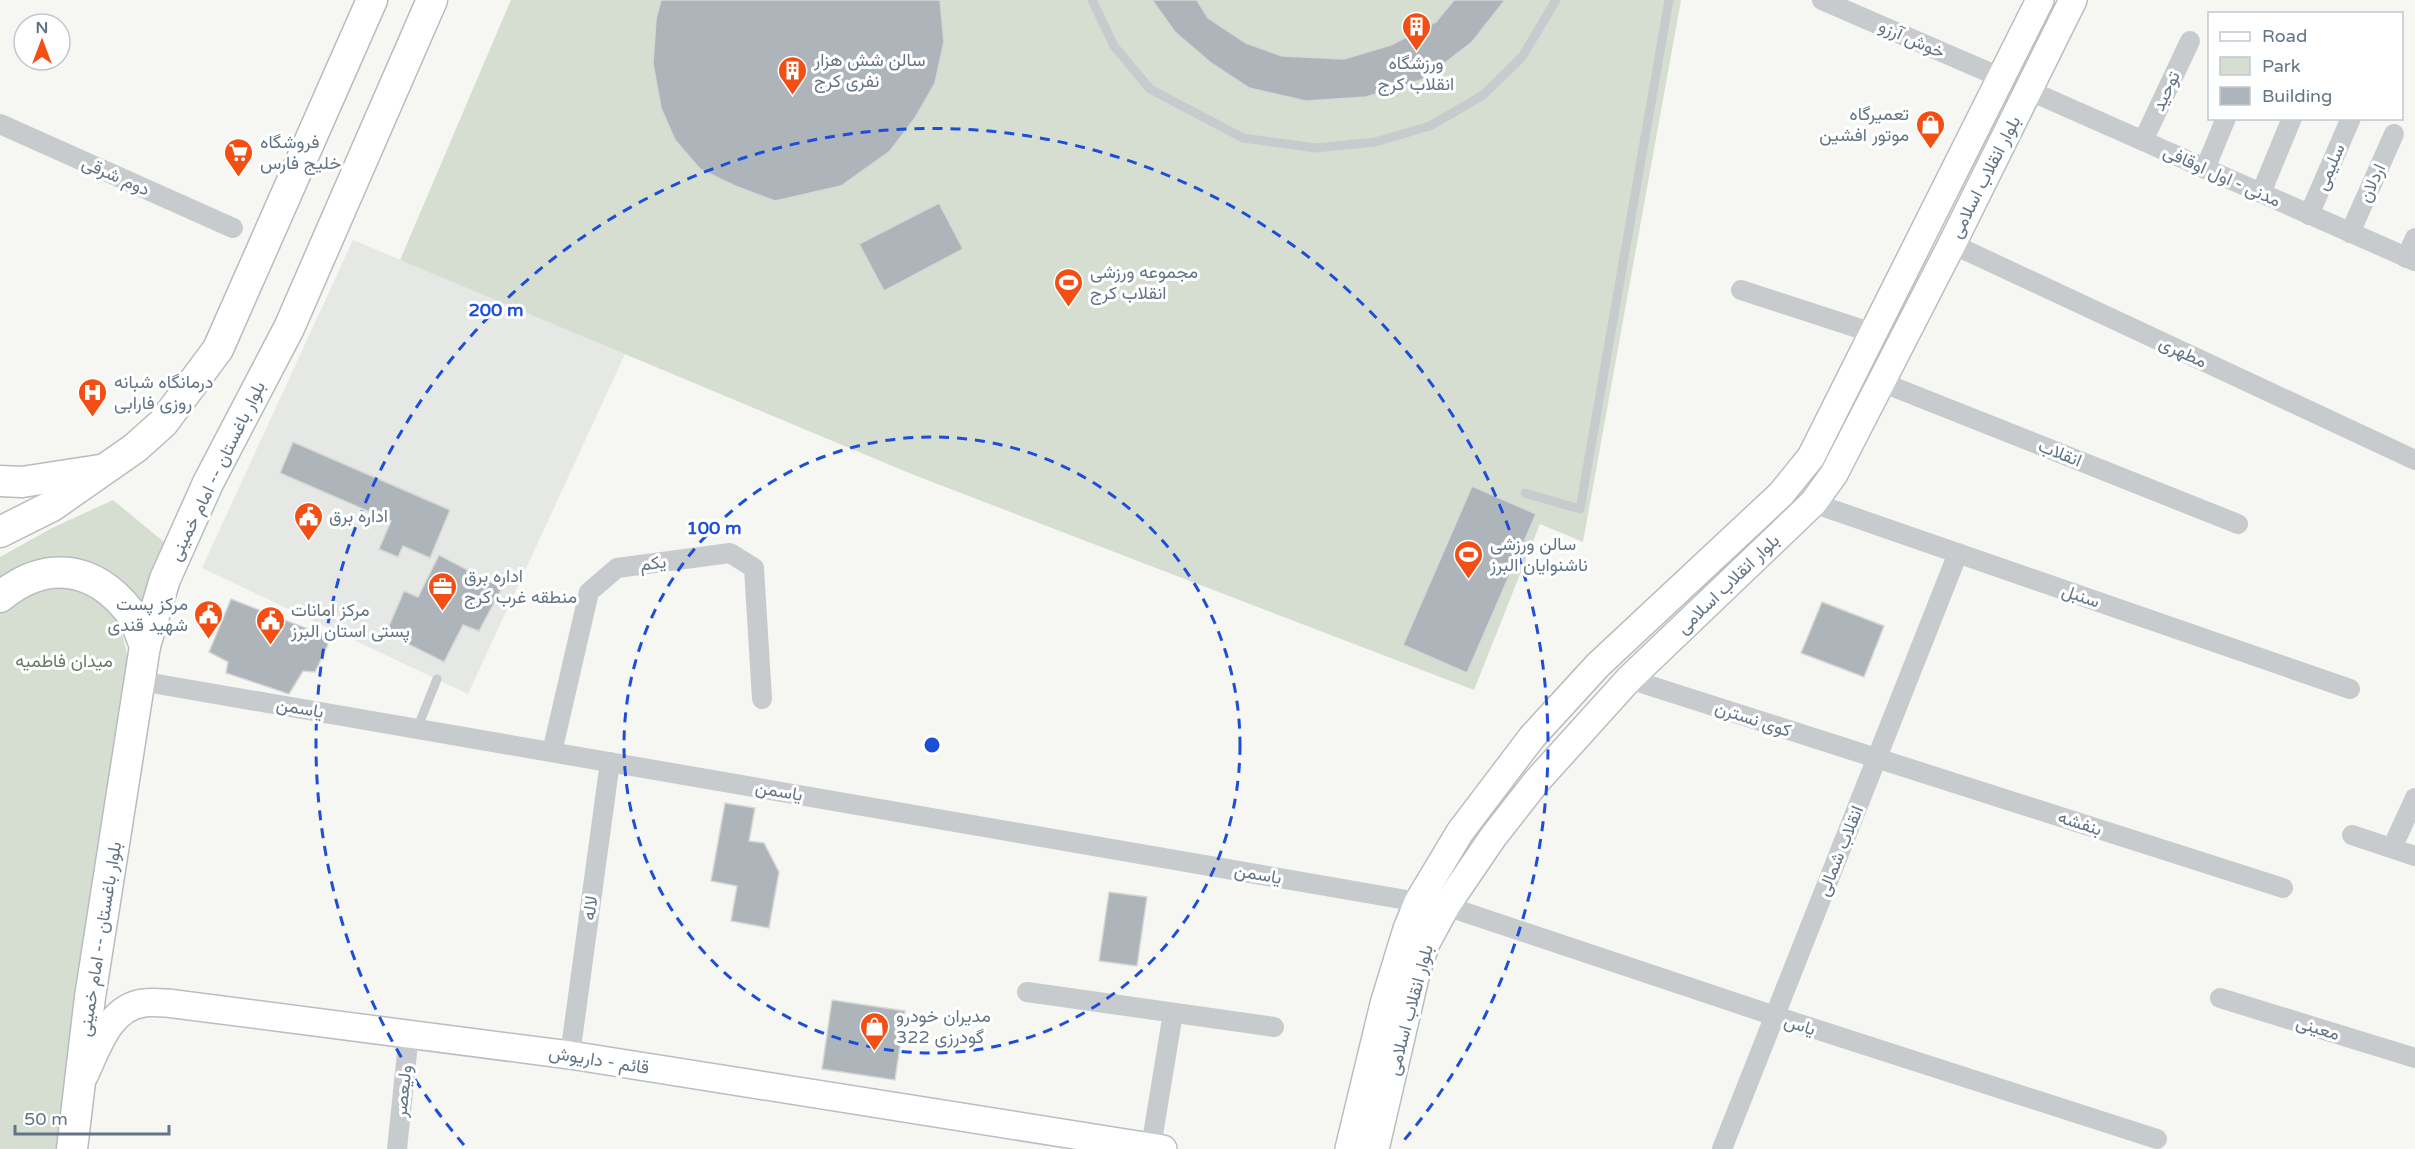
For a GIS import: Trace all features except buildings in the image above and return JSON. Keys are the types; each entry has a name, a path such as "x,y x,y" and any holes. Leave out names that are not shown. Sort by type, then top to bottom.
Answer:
{"main road":[{"path":"0,532 52,506 135,448 163,423 218,349 372,0"},
{"name":"بلوار باغستان -- امام خمینی","path":"72,1149 78,1088 145,646 165,579 192,515 289,328 432,0"},
{"name":"بلوار انقلاب اسلامی","path":"1349,1149 1384,1004 1407,929 1418,902 1460,831 1532,737 1598,665 1781,494 1811,457 2040,0"},
{"name":"بلوار انقلاب اسلامی","path":"1375,1149 1416,973 1426,943 1446,906 1493,837 1536,782 1629,679 1813,503 1834,474 1952,244 2073,0"},
{"path":"0,481 22,482 106,469"},
{"path":"0,597 28,579 58,572 84,575 105,586 131,613 145,646"},
{"path":"1418,902 1446,906"},
{"name":"قائم - داریوش","path":"78,1088 108,1026 124,1011 142,1003 167,1003 570,1055 1157,1148"}],"street":[{"name":"خوش آرزو","path":"1822,0 2002,78"},
{"name":"توحید","path":"2143,141 2190,40"},
{"name":"مدنی - اول اوقافی","path":"2028,90 2411,260"},
{"path":"2205,169 2225,120"},
{"path":"2260,193 2291,120"},
{"name":"سلیمی","path":"2310,215 2350,120"},
{"name":"دوم شرقی","path":"0,124 233,228"},
{"name":"اردلان","path":"2350,233 2394,134"},
{"path":"2411,260 2415,238"},
{"name":"مطهری","path":"1952,244 2415,460"},
{"path":"1741,290 1873,333"},
{"name":"انقلاب","path":"1881,382 2238,524"},
{"name":"سنبل","path":"1813,503 2350,689"},
{"name":"یکم","path":"552,752 588,592 617,568 730,553 754,568 762,699"},
{"name":"انقلاب شمالی","path":"1722,1149 1958,553"},
{"name":"کوی نسترن","path":"1629,679 1877,758"},
{"name":"یاسمن","path":"140,681 1418,902"},
{"name":"بنفشه","path":"1877,758 2283,888"},
{"name":"لاله","path":"570,1055 610,762"},
{"path":"2392,848 2415,798"},
{"path":"2352,835 2415,856"},
{"name":"یاس","path":"1446,906 1775,1016 2157,1139"},
{"path":"1027,992 1274,1027"},
{"name":"معینی","path":"2220,998 2415,1058"},
{"path":"1157,1148 1173,1013"},
{"name":"ولیعصر","path":"397,1149 409,1034"}],"lane":[{"path":"1092,0 1114,46 1150,89 1243,138 1316,148 1375,142 1430,126 1483,95 1522,57 1556,0"},
{"path":"1525,493 1580,509 1669,0"},
{"path":"417,729 436,679"}],"shaded area":[{"path":"353,240 625,354 468,694 202,568"}],"green space":[{"name":"مجموعه ورزشی انقلاب کرج","path":"511,0 1681,0 1583,542 1540,524 1474,690 914,475 400,260"},
{"path":"113,500 164,542 143,611 133,593 0,581 0,557 52,528"},
{"name":"میدان فاطمیه","path":"62,585 90,592 102,600 114,615 122,632 128,660 58,1149 0,1149 0,610 34,588"}],"place":[{"name":"ورزشگاه انقلاب کرج","path":"1416,52"},
{"name":"سالن شش هزار نفری کرج","path":"793,96"},
{"name":"تعمیرگاه موتور افشین","path":"1930,150"},
{"name":"فروشگاه خلیج فارس","path":"239,178"},
{"name":"مجموعه ورزشی انقلاب کرج","path":"1069,308"},
{"name":"درمانگاه شبانه روزی فارابی","path":"93,418"},
{"name":"اداره برق","path":"308,542"},
{"name":"سالن ورزشی ناشنوایان البرز","path":"1469,580"},
{"name":"اداره برق منطقه غرب کرج","path":"443,612"},
{"name":"مرکز پست شهید قندی","path":"209,640"},
{"name":"مرکز امانات پستی استان البرز","path":"270,646"},
{"name":"مدیران خودرو گودرزی 322","path":"875,1052"}]}
